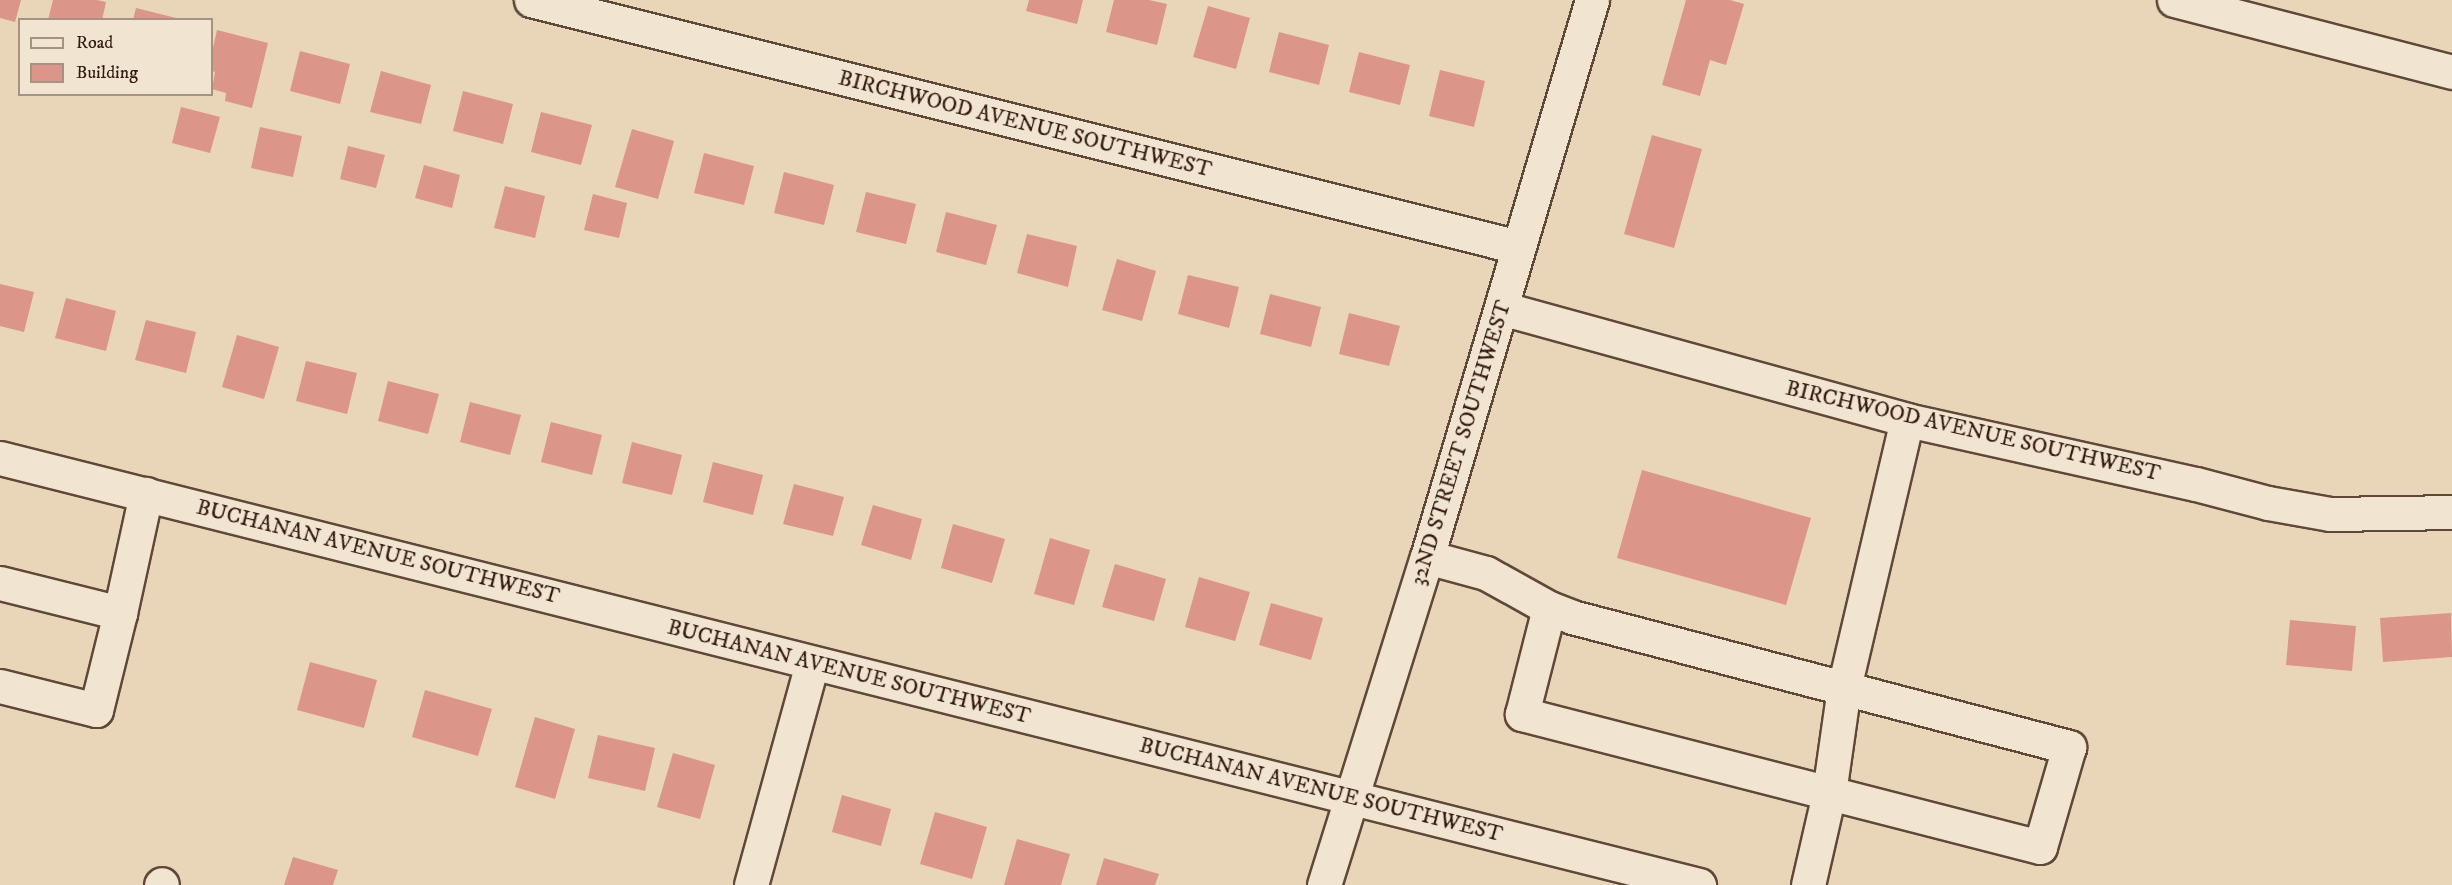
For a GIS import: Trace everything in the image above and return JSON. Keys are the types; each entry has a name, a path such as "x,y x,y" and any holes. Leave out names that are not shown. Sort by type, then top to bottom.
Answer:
{"street":[{"name":"BIRCHWOOD AVENUE SOUTHWEST","path":"531,0 1518,248"},
{"name":"32ND STREET SOUTHWEST","path":"1324,885 1427,557 1592,0"},
{"path":"2174,0 2452,72"},
{"name":"BIRCHWOOD AVENUE SOUTHWEST","path":"1501,308 1907,420 2184,481 2268,503 2320,512 2380,515 2452,512"},
{"path":"1808,885 1829,793 1844,688 1907,420"},
{"name":"BUCHANAN AVENUE SOUTHWEST","path":"0,458 812,664 1353,796 1699,885"},
{"path":"0,686 96,710 146,494"},
{"path":"1427,557 1486,573 1549,608 1572,617 2069,747 2040,847 1522,714 1549,608"},
{"path":"0,583 120,613"},
{"path":"751,885 812,664"}],"building":[{"path":"0,0 21,0 15,22 0,18"},
{"path":"53,0 106,2 102,18 48,18"},
{"path":"1029,0 1083,0 1077,24 1026,11"},
{"path":"1114,0 1149,0 1167,4 1157,45 1106,32"},
{"path":"1686,0 1730,0 1744,4 1726,65 1710,60 1700,96 1662,85"},
{"path":"1208,6 1250,18 1236,69 1193,57"},
{"path":"136,8 176,18 134,18"},
{"path":"217,30 268,43 252,108 225,101 226,93 213,89 215,72 213,71 213,48"},
{"path":"1279,32 1329,45 1319,85 1269,72"},
{"path":"300,51 350,64 340,104 290,91"},
{"path":"1359,52 1410,65 1400,105 1349,92"},
{"path":"1440,70 1485,81 1474,127 1429,116"},
{"path":"381,71 431,85 421,124 370,112"},
{"path":"463,91 513,104 503,144 453,131"},
{"path":"181,107 220,117 210,153 172,143"},
{"path":"541,112 592,125 581,165 531,152"},
{"path":"260,127 302,136 293,177 251,168"},
{"path":"632,129 674,141 658,199 615,187"},
{"path":"1652,135 1702,149 1674,248 1624,234"},
{"path":"348,146 385,155 376,188 340,179"},
{"path":"704,153 754,166 744,205 694,193"},
{"path":"424,165 460,175 452,208 415,198"},
{"path":"784,172 834,185 824,225 774,213"},
{"path":"505,186 545,196 535,238 494,228"},
{"path":"866,192 916,204 906,244 856,232"},
{"path":"593,194 627,203 619,238 584,230"},
{"path":"946,212 997,225 986,265 936,252"},
{"path":"1027,234 1077,246 1068,287 1017,273"},
{"path":"1117,259 1156,271 1142,321 1102,310"},
{"path":"1188,275 1239,287 1229,328 1178,314"},
{"path":"0,284 34,292 24,332 0,326"},
{"path":"1270,294 1321,307 1311,347 1260,334"},
{"path":"66,298 116,311 106,351 55,338"},
{"path":"1349,313 1400,326 1389,366 1339,354"},
{"path":"146,320 196,332 186,373 135,360"},
{"path":"237,335 279,347 264,399 222,387"},
{"path":"306,361 357,373 347,414 296,401"},
{"path":"388,381 439,394 428,434 378,421"},
{"path":"470,402 521,415 510,455 460,442"},
{"path":"551,422 602,435 592,475 541,462"},
{"path":"632,442 682,455 672,495 622,483"},
{"path":"713,462 763,475 753,515 703,502"},
{"path":"1642,470 1811,518 1786,605 1617,558"},
{"path":"794,484 844,497 833,536 783,524"},
{"path":"873,505 922,519 911,560 861,545"},
{"path":"953,524 1005,539 992,583 941,568"},
{"path":"1050,538 1090,550 1074,605 1034,594"},
{"path":"1115,564 1166,579 1154,621 1102,607"},
{"path":"1199,577 1250,592 1235,641 1185,627"},
{"path":"1271,603 1323,618 1311,660 1259,645"},
{"path":"2451,613 2452,657 2383,662 2380,618"},
{"path":"2290,620 2356,626 2352,671 2286,665"},
{"path":"310,662 377,680 364,728 297,710"},
{"path":"425,690 492,709 478,756 412,737"},
{"path":"535,717 575,729 555,799 515,787"},
{"path":"598,735 655,748 645,791 588,778"},
{"path":"673,753 715,765 700,819 657,807"},
{"path":"842,795 891,809 881,846 832,832"},
{"path":"935,812 987,827 972,879 920,864"},
{"path":"1017,839 1070,854 1061,885 1004,885"},
{"path":"293,857 338,870 333,885 284,885"},
{"path":"1104,858 1159,874 1155,885 1096,885"}]}
